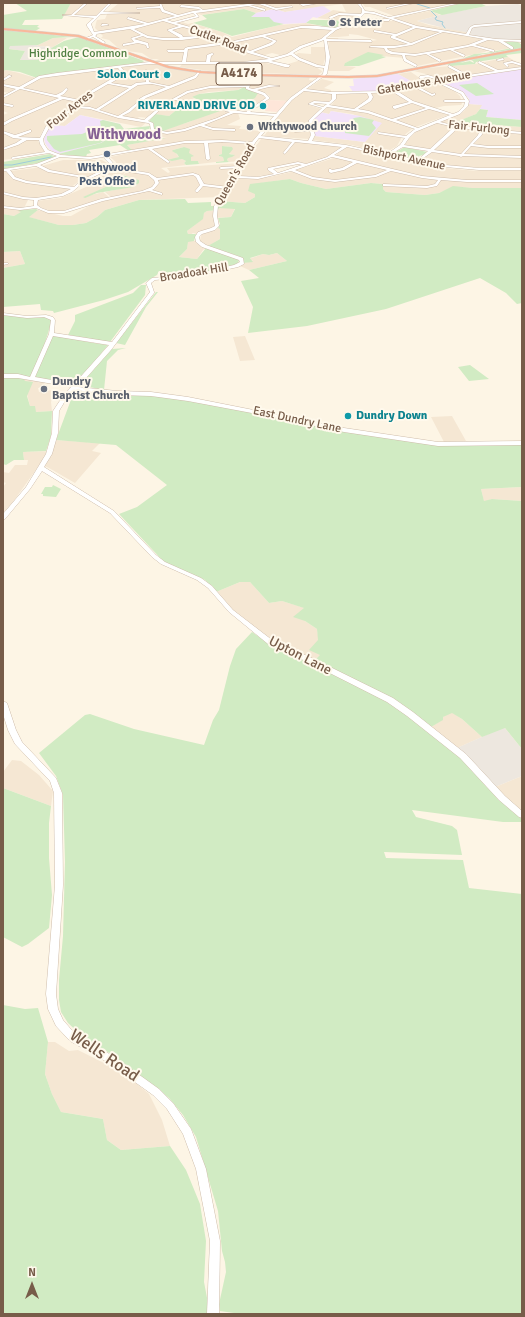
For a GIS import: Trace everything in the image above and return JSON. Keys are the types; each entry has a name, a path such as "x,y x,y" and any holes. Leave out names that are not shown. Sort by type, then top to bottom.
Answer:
{"highway":[{"name":"A4174","path":"3,30 57,33 87,39 168,67 200,72 252,75 325,72 377,76 428,66 460,63 507,51 522,49"}],"street":[{"path":"72,15 87,3"},
{"path":"104,42 93,34 89,25 111,3"},
{"path":"199,8 203,6 200,3"},
{"path":"87,39 93,34 149,24 193,12 260,3 276,9 292,7"},
{"path":"298,3 304,5 318,3"},
{"path":"358,3 363,9 363,14"},
{"path":"396,3 402,5"},
{"path":"387,8 413,3 418,6"},
{"path":"389,18 460,3"},
{"path":"221,4 226,7"},
{"path":"136,8 160,5 163,11 178,16"},
{"path":"181,5 199,8 204,11"},
{"path":"246,5 264,10"},
{"path":"424,8 430,10"},
{"path":"173,23 198,16 193,12"},
{"path":"101,13 139,13"},
{"path":"330,18 339,14 374,14 416,27 442,32 500,41 521,42"},
{"path":"325,39 335,29 357,20 363,14"},
{"path":"64,15 104,16 102,19"},
{"path":"128,18 149,24"},
{"name":"Cutler Road","path":"163,20 213,35 248,52 273,59"},
{"path":"357,20 385,22 393,20"},
{"path":"466,36 470,33 471,28 477,25 522,22"},
{"path":"104,25 109,32"},
{"path":"182,26 169,30 181,36 182,39"},
{"path":"168,51 185,51 188,48 229,43 307,27 335,29"},
{"path":"412,44 392,37 416,27"},
{"path":"130,28 143,35 159,39 182,39 213,35"},
{"path":"375,32 396,35"},
{"path":"372,47 412,44 442,32"},
{"path":"143,35 132,39 147,44 148,47"},
{"path":"248,52 271,44 275,41 263,36"},
{"path":"291,53 299,59 317,66 325,72 328,57 325,39"},
{"path":"3,97 38,78 47,76 141,64 248,63 267,61 291,53 300,47 325,39 371,41"},
{"path":"385,47 389,52 403,55 463,48 487,39"},
{"path":"500,41 512,48"},
{"path":"126,44 138,42"},
{"path":"454,44 463,48"},
{"path":"473,45 493,51"},
{"path":"451,50 464,56"},
{"path":"184,63 185,51"},
{"path":"426,53 440,61"},
{"path":"208,63 209,54 212,54"},
{"path":"403,55 405,60 416,66"},
{"path":"141,64 147,60"},
{"path":"501,60 507,64 516,62 522,65"},
{"path":"267,61 289,66"},
{"path":"479,62 497,71"},
{"name":"Four Acres","path":"120,66 123,72 122,74 81,101 75,107 46,127 41,139 44,148 60,156 83,158 105,157 177,143 206,140 253,143"},
{"path":"450,67 468,76"},
{"name":"Gatehouse Avenue","path":"302,90 334,93 394,91 468,76 522,68"},
{"path":"146,71 147,82"},
{"path":"118,117 129,111 140,100 150,94 195,77 200,72"},
{"name":"Queen's Road","path":"218,224 215,216 216,206 237,177 247,152 253,143 291,99 325,72"},
{"path":"248,87 252,75"},
{"path":"3,80 10,76"},
{"path":"432,84 420,77 428,76 444,81"},
{"path":"96,110 137,84 147,82 169,87"},
{"path":"438,82 459,92 467,101"},
{"path":"107,83 131,87"},
{"path":"3,85 81,101"},
{"path":"254,90 278,86"},
{"path":"146,121 173,99 187,92 204,88 248,87 266,95 268,98 251,109 247,114"},
{"path":"416,87 432,95"},
{"path":"57,96 63,93 66,89"},
{"path":"394,91 412,102 453,115"},
{"path":"35,95 41,92"},
{"path":"310,141 313,135 310,125 311,120 334,98 334,93"},
{"path":"355,110 370,100 371,97 369,93"},
{"path":"3,125 11,120 62,98"},
{"path":"173,99 187,102 201,108"},
{"path":"140,100 165,104"},
{"path":"445,101 467,101"},
{"path":"387,155 402,146 407,137 418,129 464,109 467,101"},
{"path":"394,107 412,102"},
{"path":"3,104 11,106 18,103"},
{"path":"327,106 378,114 418,129"},
{"path":"75,107 96,110 118,117 146,121 152,123 151,130 154,132 176,132 201,125 234,112"},
{"path":"393,120 428,108"},
{"path":"226,110 247,114 276,115"},
{"name":"Fair Furlong","path":"436,122 457,127 522,133"},
{"path":"201,125 213,129 234,130"},
{"path":"422,158 457,127"},
{"path":"461,156 470,144 482,134 483,129"},
{"path":"295,131 312,130"},
{"path":"508,137 513,131"},
{"path":"3,132 12,137 41,139"},
{"path":"3,138 29,133"},
{"path":"379,133 407,137"},
{"name":"Bishport Avenue","path":"259,137 310,141 346,146 420,163 463,168 522,169"},
{"path":"3,149 17,144 25,139"},
{"path":"206,140 208,159"},
{"path":"285,153 295,140"},
{"path":"470,144 488,147 522,147"},
{"path":"237,177 258,178 307,166 332,156 346,146"},
{"path":"402,146 461,156 522,157"},
{"path":"148,148 168,162"},
{"path":"13,158 50,152"},
{"path":"5,170 37,165 60,156"},
{"path":"332,156 406,174 440,179 522,182"},
{"path":"105,157 111,163 110,168"},
{"path":"331,172 343,169 356,162"},
{"path":"278,174 269,169 298,163 307,166"},
{"path":"415,167 420,163"},
{"path":"37,165 49,170 88,178"},
{"path":"3,193 23,198 36,199 62,195 88,178 110,168 143,172 156,178 195,174 198,176 202,185"},
{"path":"221,169 241,168"},
{"path":"5,170 14,178 23,181 74,188"},
{"path":"291,170 312,178 335,181 376,176 390,170"},
{"path":"406,174 410,170"},
{"path":"3,207 20,209 36,207 48,212 64,212 102,200 149,190 156,184 156,178"},
{"path":"384,185 427,187 436,184 440,179"},
{"path":"202,185 230,188"},
{"path":"197,191 202,185"},
{"path":"149,190 162,194"},
{"path":"36,199 36,207"},
{"name":"Broadoak Hill","path":"74,387 113,344 151,294 151,289 148,284 149,282 166,278 204,274 236,266 242,263 241,259 212,250 197,240 200,234 213,229 218,224"},
{"path":"3,314 27,317 44,316 53,320 51,334 32,378"},
{"path":"51,334 113,344"},
{"name":"East Dundry Lane","path":"3,376 32,378 74,387 117,393 151,394 188,399 344,430 438,444 522,443"},
{"path":"3,518 41,468 52,445 56,411 62,400 74,387"},
{"name":"Upton Lane","path":"41,468 112,512 154,556 170,567 199,579 210,587 230,611 270,642 390,700 415,717 463,756 502,798 522,814"},
{"name":"Wells Road","path":"3,703 12,730 19,744 53,780 58,793 59,885 51,994 53,1009 59,1023 73,1038 110,1059 156,1092 170,1106 187,1132 201,1169 215,1242 213,1314"}],"shaded area":[{"path":"71,3 109,3 97,15 64,15"},
{"path":"119,3 257,3 199,11 161,20 175,24 182,22 188,24 192,23 222,32 232,37 279,25 306,23 314,25 315,27 332,29 321,39 297,47 288,54 280,55 272,53 261,56 269,59 262,61 162,62 155,61 159,59 151,59 142,53 127,51 116,47 109,40 101,38 103,36 95,28 97,20 105,19 108,12"},
{"path":"265,3 356,3 361,8 362,12 357,19 353,20 317,18 333,10 346,12 342,4 285,12 274,9 256,13 244,9 201,15 197,13"},
{"path":"362,3 456,3 394,16 370,7 365,7"},
{"path":"518,4 522,6 522,40 500,40 469,35 471,33 417,21 486,6"},
{"path":"323,6 331,11 317,18 313,17 306,23 283,24 249,18 256,13 274,9 285,12"},
{"path":"430,11 440,15 417,21 429,25 467,32 463,36 501,42 512,48 493,51 488,49 485,52 417,66 405,58 381,56 354,59 345,63 345,66 356,67 349,71 327,71 330,56 328,38 338,38 339,40 377,40 349,34 349,36 329,37 336,29 344,26 369,28 371,25 367,24 368,21 396,21 394,18"},
{"path":"53,38 67,38 53,47 36,46"},
{"path":"10,45 38,45 37,46 53,47 37,60 20,60 25,51 9,49"},
{"path":"311,47 325,47 326,56 323,65 316,67 322,71 318,75 210,71 180,67 182,64 266,63 282,66 301,60 295,55 298,53 311,54"},
{"path":"508,57 522,65 522,68 445,79 414,71 428,68 475,64"},
{"path":"153,64 197,73 249,77 246,85 238,90 199,94 192,98 208,103 191,110 180,107 169,116 152,114 148,118 139,117 134,120 147,122 141,127 80,115 65,126 47,125 39,138 36,138 45,152 11,157 12,159 3,160 3,115 8,113 3,111 3,99 12,93 3,92 3,71 6,70 39,79 57,74"},
{"path":"522,69 522,120 486,117 488,110 480,109 482,105 469,104 469,99 464,93 443,83 466,77"},
{"path":"411,72 430,85 436,83 454,91 460,96 462,104 431,109 448,115 413,128 402,137 397,146 385,153 352,145 313,140 315,136 365,142 381,123 352,114 331,111 329,114 320,112 327,107 330,107 338,94 380,93 377,87 412,82 398,74"},
{"path":"398,74 413,82 377,87 380,91 353,92 349,86 354,86 353,79"},
{"path":"254,77 310,77 309,80 315,81 300,90 287,101 269,100 270,97 268,95 249,88"},
{"path":"322,79 334,82 324,88 331,90 333,98 329,102 309,103 309,105 321,109 309,120 309,129 294,130 295,132 311,132 309,139 264,136 285,107 298,95"},
{"path":"258,93 267,97 266,100 246,111 238,113 240,119 227,125 241,126 239,129 261,131 253,141 247,143 249,145 241,161 229,162 227,160 228,158 234,155 228,153 232,149 231,147 222,146 222,154 219,156 223,157 224,161 199,164 198,161 191,161 191,157 184,147 173,150 179,157 168,161 182,159 186,161 184,163 186,165 161,168 168,173 170,172 167,168 241,163 229,186 225,186 224,188 227,189 220,197 139,200 105,210 97,217 86,223 73,225 59,225 28,217 38,210 63,216 71,216 89,206 112,198 105,192 137,185 133,178 123,175 128,171 148,175 151,173 116,167 116,162 110,157 134,152 127,145 167,137 149,138 142,136 147,133 159,133 165,129 189,122 225,107 234,107"},
{"path":"269,100 287,101 277,112 265,111 266,109 257,107"},
{"path":"469,104 483,105 476,114 457,122 522,127 522,168 461,167 420,161 431,151 405,145 408,139 416,131 459,114 464,111"},
{"path":"331,111 360,116 382,123 365,142 315,136 312,124 313,120 320,112 329,114"},
{"path":"80,115 120,124 124,129 101,143 58,154 49,149 44,138 49,128 52,125 65,126"},
{"path":"262,138 342,147 327,158 305,164 302,163 268,169 273,174 252,177 240,176 252,151"},
{"path":"346,147 412,163 444,168 477,171 522,171 522,188 453,187 439,193 425,195 386,192 383,189 383,184 371,183 326,189 290,179 262,183 255,197 245,203 220,201 238,179 270,177 296,171 337,157 336,155"},
{"path":"63,160 102,160 109,164 109,167 83,178 71,187 71,189 62,194 29,198 22,212 14,216 3,214 3,172 35,168"},
{"path":"113,170 126,171 117,182 84,197 103,192 109,197 63,211 51,211 37,206 37,201 60,198 70,194 102,180 104,178 101,176"},
{"path":"219,208 235,208 231,217 215,218 216,226 220,229 220,239 203,250 197,259 179,257 187,249 188,241 200,241 201,235 193,233 190,235 187,231 202,219 204,213 207,211 218,210"},
{"path":"20,251 25,264 3,268 3,252"},
{"path":"277,253 287,261 249,270 240,266 243,263 253,261 249,259 263,254 269,255"},
{"path":"245,336 255,360 240,361 233,337"},
{"path":"23,378 43,382 48,387 38,388 39,392 52,390 54,394 51,402 52,411 36,412 30,406"},
{"path":"452,416 466,441 444,442 431,417"},
{"path":"55,440 100,443 92,451 101,453 75,483 40,464 13,502 3,513 3,487 6,483 3,482 3,472 9,473 15,465 27,465 28,460 24,460 23,452 52,451"},
{"path":"522,487 522,501 492,499 484,502 481,489"},
{"path":"240,582 250,582 269,603 282,601 305,608 305,621 317,629 321,655 314,661 270,639 230,608 216,592"},
{"path":"449,713 453,713 462,719 482,737 457,748 431,727 442,720 443,717"},
{"path":"504,727 522,749 522,776 495,787 457,748"},
{"path":"12,760 21,761 39,775 53,791 51,806 3,788 3,772"},
{"path":"522,776 522,812 495,787"},
{"path":"48,1042 55,1042 69,1051 78,1050 106,1064 117,1067 149,1094 162,1120 170,1146 121,1150 107,1140 103,1119 61,1112 52,1094 45,1074"}],"green space":[{"path":"15,3 71,3 62,19 25,20 22,25 39,25 37,27 40,28 34,32 3,28 3,15 27,11"},
{"path":"462,3 480,3 486,6 442,15 430,11"},
{"path":"244,9 256,13 251,17 269,17 274,22 284,24 232,36 193,23 207,19 202,15"},
{"path":"310,20 353,21 334,28 306,23"},
{"name":"Highridge Common","path":"3,30 74,37 53,38 38,45 10,46 9,49 25,51 20,60 37,60 53,47 64,41 79,37 144,61 142,63 37,78 20,72 3,71"},
{"path":"503,42 518,42 522,45 522,48 483,54 468,59 464,58 474,54 512,48"},
{"path":"522,50 522,53 506,55 508,57 476,62 475,64 451,66 447,64 468,60 460,63 470,61 474,63 471,60 486,56 469,60 493,53"},
{"path":"368,52 384,55 381,56 386,57 359,66 344,66 345,63"},
{"path":"477,83 494,94 476,96 459,85"},
{"path":"244,87 258,93 255,98 239,106 225,107 223,108 226,109 160,132 154,129 154,124 149,121 155,114 169,116 180,107 191,110 207,104 192,97 199,94 238,90"},
{"path":"480,109 488,110 486,117 522,120 522,127 456,122 476,114"},
{"path":"360,117 374,120 372,123 376,128 369,136 345,133 342,126 349,124 354,118"},
{"path":"103,120 120,124 124,129 150,126 149,131 141,136 148,138 166,138 127,145 132,150 129,151 120,145 89,150 91,153 87,154 86,157 58,154 101,143 117,133 100,143 60,152 54,149 47,140 47,136 82,134 89,131 87,128 101,127 100,121"},
{"path":"222,146 232,147 233,149 229,154 235,155 228,158 227,160 229,162 216,163 224,161 223,157 219,156 222,154"},
{"path":"184,147 190,149 189,153 194,156 191,157 191,161 198,161 199,164 186,165 184,163 186,161 182,159 172,161 167,160 179,157 172,151"},
{"path":"405,147 427,152 419,156 421,159 419,161 392,154"},
{"path":"50,154 56,157 44,162 3,169 3,162"},
{"path":"122,175 139,180 139,183 133,187 97,193 85,198 83,197 117,182 121,179"},
{"path":"290,179 326,189 371,183 383,184 383,189 386,192 425,195 439,193 453,186 472,188 522,188 522,303 517,304 506,293 480,278 386,309 307,326 248,333 253,307 241,281 259,278 249,270 287,261 277,253 269,255 263,254 250,258 253,262 243,263 244,260 238,256 208,246 220,239 220,229 218,228 220,224 218,218 231,217 235,209 219,208 218,210 207,211 204,213 203,219 187,231 188,234 196,234 194,241 188,242 187,249 179,257 197,259 206,248 239,259 238,264 203,273 170,275 166,272 159,271 157,275 128,292 54,313 53,311 41,310 40,304 3,307 3,268 25,264 20,251 3,252 3,214 14,216 21,212 18,211 20,210 36,209 38,210 29,217 59,225 73,225 86,223 97,217 105,210 139,200 185,199 188,203 211,202 211,206 218,206 220,201 245,203 255,197 255,194 248,191 250,184"},
{"path":"141,285 146,285 145,295 110,342 68,335 75,321 75,315 133,293"},
{"path":"156,292 158,292 146,307 125,345 116,343"},
{"path":"3,315 28,318 47,317 52,320 40,359 31,377 3,375"},
{"path":"53,335 108,345 83,376 76,382 70,384 36,378 35,377"},
{"path":"126,348 118,350 107,361 104,390 80,385 112,349"},
{"path":"470,365 489,379 469,381 458,367"},
{"path":"3,377 23,378 25,381 33,382 27,396 30,406 35,406 36,412 52,411 51,436 46,451 23,452 24,460 14,460 6,465 3,464"},
{"path":"77,391 143,395 177,399 437,445 522,444 522,487 481,489 484,501 492,499 522,501 522,749 505,728 482,737 462,719 452,713 443,717 443,720 431,727 402,706 314,661 320,655 309,650 318,640 317,629 305,621 293,617 304,608 282,601 269,603 250,582 240,582 216,592 205,580 164,562 119,514 137,507 167,485 116,445 56,440 72,397"},
{"path":"53,485 61,489 56,497 43,496 43,494 41,494 45,487 52,487"},
{"path":"252,632 265,641 386,701 407,715 449,746 522,817 522,822 503,822 412,810 416,817 452,826 457,830 462,855 384,852 386,858 463,860 469,888 522,894 522,1314 241,1314 220,1311 219,1304 226,1272 222,1251 218,1211 196,1137 183,1115 169,1098 114,1056 83,1037 68,1023 61,1012 59,1000 59,980 63,936 65,862 63,795 56,776 39,753 85,715 90,714 134,729 204,745 213,720 219,710 230,666 236,649"},
{"path":"3,788 51,806 49,823 49,858 52,895 49,928 22,947 3,937"},
{"path":"3,1005 25,1009 38,1008 48,1042 45,1074 52,1094 61,1112 103,1119 107,1140 121,1150 170,1146 186,1170 200,1204 206,1241 204,1282 208,1303 207,1314 3,1314"}],"waterway":[{"path":"417,4 430,8"},
{"path":"431,11 437,17 435,18 436,20 443,22 442,24 445,28"},
{"path":"3,165 12,165 51,157"}],"place":[{"name":"St Peter","path":"332,23"},
{"name":"Solon Court","path":"167,75"},
{"name":"RIVERLAND DRIVE OD","path":"263,106"},
{"name":"Withywood Church","path":"250,127"},
{"name":"Withywood Post Office","path":"107,154"},
{"name":"Dundry Baptist Church","path":"44,389"},
{"name":"Dundry Down","path":"348,416"}],"district":[{"name":"Withywood","path":"124,135"}]}
